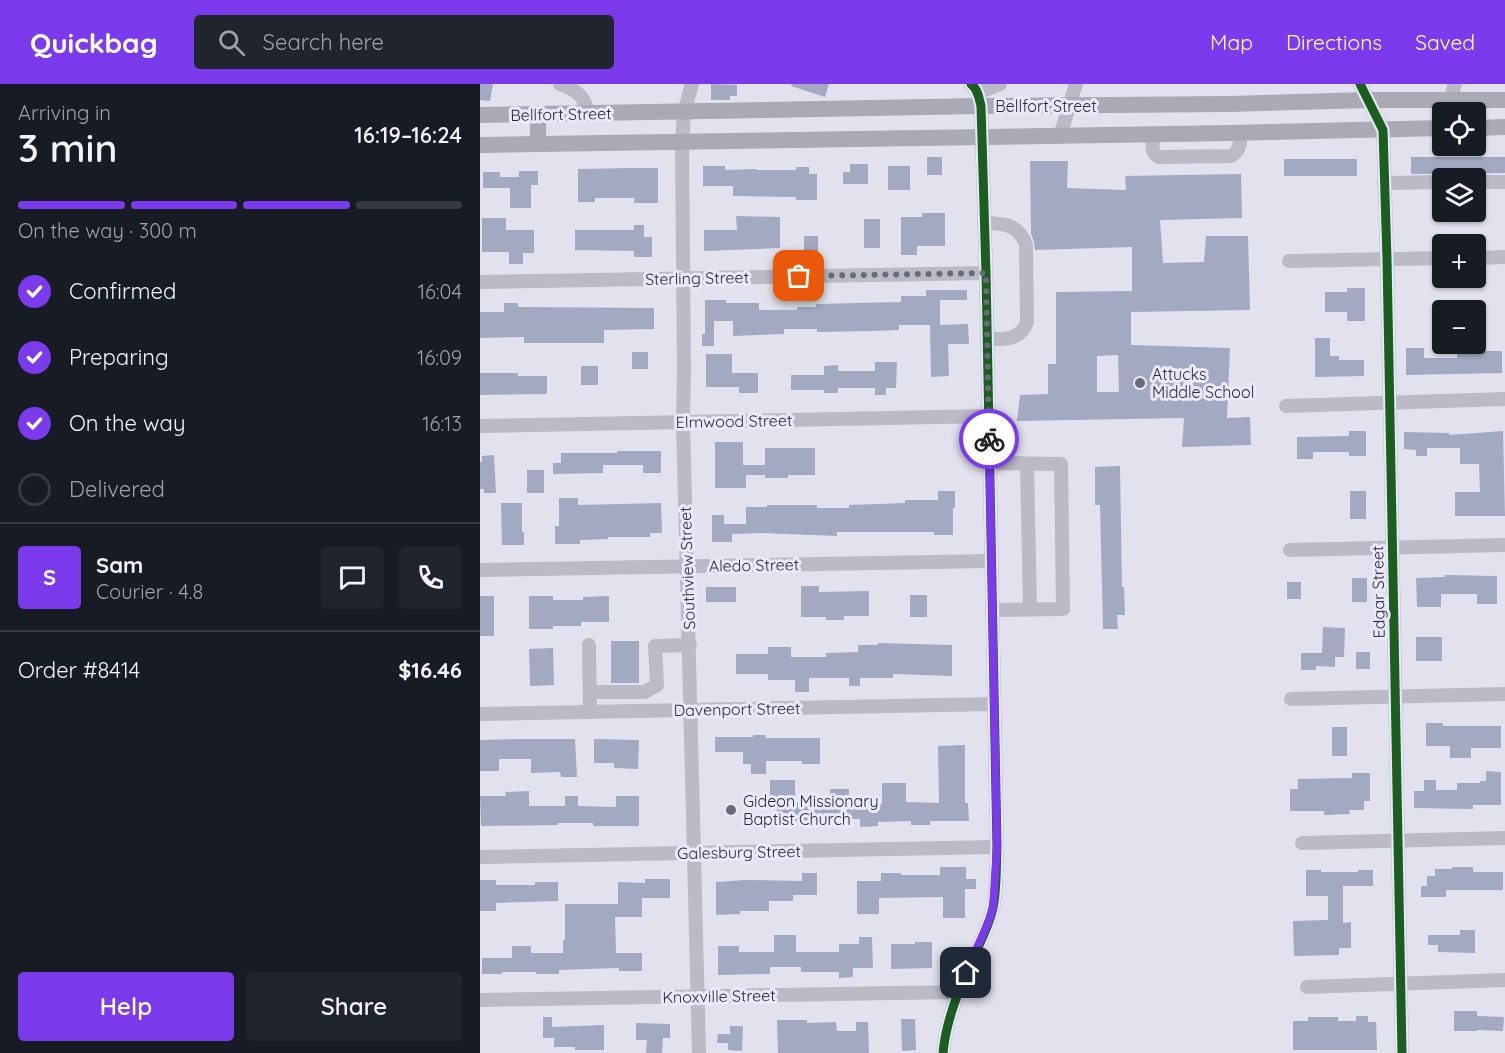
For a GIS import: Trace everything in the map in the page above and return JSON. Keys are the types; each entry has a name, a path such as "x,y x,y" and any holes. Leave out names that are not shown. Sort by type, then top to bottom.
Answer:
{"main road":[{"name":"Bellfort Street","path":"480,115 833,110 976,94 1069,106 1368,100 1432,105"},
{"name":"Bellfort Street","path":"1486,102 1505,100"},
{"path":"1229,104 1235,133"},
{"path":"833,110 834,138"},
{"path":"538,114 538,144"},
{"path":"1486,128 1505,127"},
{"name":"Bellfort Street","path":"480,145 1432,128"}],"street":[{"path":"560,84 582,97 588,113"},
{"name":"Southview Street","path":"693,84 684,112 682,142 683,422 699,1053"},
{"path":"943,1053 949,1020 958,992 993,908 997,847 986,273 982,136 976,94 1000,84"},
{"path":"1060,136 1076,84"},
{"path":"1360,84 1383,130"},
{"path":"1451,102 1455,84"},
{"name":"Edgar Street","path":"1383,130 1393,547 1401,1053"},
{"path":"1153,134 1153,152 1159,158 1231,156 1240,146 1235,133"},
{"path":"1384,183 1432,182"},
{"path":"1486,182 1505,182"},
{"path":"984,223 1009,225 1023,237 1026,245 1027,322 1025,328 1015,337 987,339"},
{"path":"1486,258 1505,257"},
{"path":"1289,261 1432,258"},
{"name":"Sterling Street","path":"480,282 986,273"},
{"path":"1286,406 1505,399"},
{"name":"Elmwood Street","path":"480,426 988,416"},
{"path":"989,463 1061,464 1063,609 992,610"},
{"path":"1027,464 1030,609"},
{"path":"1290,550 1505,545"},
{"name":"Aledo Street","path":"480,570 992,561"},
{"path":"589,645 590,712"},
{"path":"590,692 645,692 657,685 655,646 690,645"},
{"path":"645,692 646,711"},
{"path":"1291,699 1505,694"},
{"name":"Davenport Street","path":"480,714 994,704"},
{"path":"1302,843 1505,838"},
{"name":"Galesburg Street","path":"480,857 997,847"},
{"path":"1307,987 1505,980"},
{"name":"Knoxville Street","path":"480,1000 958,992"}],"building":[{"path":"480,84 493,84 490,101 480,100"},
{"path":"711,84 737,85 737,96 730,96 730,100 711,100"},
{"path":"792,84 829,84 825,97 791,86"},
{"path":"927,157 942,157 942,175 927,175"},
{"path":"1411,157 1505,157 1505,173 1486,173 1486,168 1432,168 1432,174 1411,174"},
{"path":"1284,159 1357,159 1357,176 1284,176"},
{"path":"1030,161 1068,161 1067,188 1126,190 1125,176 1241,174 1242,218 1160,220 1163,263 1204,262 1206,236 1248,236 1250,310 1131,312 1131,345 1230,348 1227,418 1250,417 1251,445 1182,447 1184,418 1017,421 1020,395 1048,394 1048,364 1056,364 1056,292 1132,291 1132,247 1035,250 1031,234","holes":["1118,355 1119,392 1097,392 1097,356"]},
{"path":"850,164 868,164 868,184 843,184 843,172 850,172"},
{"path":"703,166 725,166 725,170 796,170 796,167 809,167 809,174 817,174 817,200 796,200 796,197 733,196 733,186 703,186"},
{"path":"888,166 910,166 910,190 888,190"},
{"path":"658,168 658,203 634,203 634,198 595,198 595,202 578,202 578,169"},
{"path":"519,171 538,171 538,185 531,185 531,208 510,208 510,188 483,188 483,172 500,172 500,177 519,177"},
{"path":"922,213 945,213 945,246 917,246 917,255 901,255 901,217 922,217"},
{"path":"736,216 780,217 780,248 704,251 704,230 737,230"},
{"path":"482,218 506,218 506,230 534,230 534,253 523,253 523,264 509,264 509,252 482,252"},
{"path":"864,219 880,219 880,248 864,248"},
{"path":"634,225 644,225 644,237 652,237 652,257 634,257 634,251 575,250 575,230 634,230"},
{"path":"804,236 818,236 818,253 804,253"},
{"path":"1347,288 1365,288 1365,321 1347,321 1347,312 1325,312 1325,292 1347,292"},
{"path":"926,290 967,290 967,300 940,300 940,325 968,324 969,344 948,344 949,376 931,377 930,325 899,325 899,330 873,331 817,332 817,329 784,329 784,334 733,336 733,321 714,321 714,346 702,346 702,334 705,334 705,300 726,300 726,303 759,303 759,310 797,310 797,307 816,307 816,304 901,302 901,296 926,296"},
{"path":"504,303 518,303 518,307 654,308 654,329 604,330 604,343 524,343 524,337 480,338 480,312 504,312"},
{"path":"1315,338 1330,338 1330,356 1339,356 1339,360 1364,360 1364,376 1315,377"},
{"path":"1406,348 1424,348 1424,358 1457,358 1457,354 1486,354 1486,351 1502,351 1502,373 1406,375"},
{"path":"632,352 648,352 648,369 632,369"},
{"path":"706,354 732,354 732,373 758,373 758,393 739,393 739,387 706,387"},
{"path":"875,362 897,362 896,388 886,388 886,395 875,395 875,388 838,388 838,393 824,393 824,390 791,390 791,375 824,375 824,366 838,365 838,371 875,371"},
{"path":"581,366 598,366 598,385 581,385"},
{"path":"480,373 547,376 547,394 480,395"},
{"path":"1349,431 1366,431 1366,456 1349,456 1349,452 1313,452 1313,459 1297,459 1297,437 1349,436"},
{"path":"1503,431 1505,516 1455,516 1455,492 1480,492 1479,464 1460,464 1460,448 1427,448 1427,456 1416,456 1416,450 1404,449 1404,432 1449,433 1449,435"},
{"path":"715,442 743,442 743,465 765,465 765,448 815,448 815,475 765,478 765,475 746,475 746,488 715,488"},
{"path":"617,451 661,451 661,473 643,473 643,465 603,465 603,473 553,474 553,463 561,463 561,453 617,453"},
{"path":"494,455 496,493 484,493 484,489 480,489 480,462 482,462 482,456"},
{"path":"1120,466 1122,587 1124,587 1125,615 1117,615 1118,629 1103,629 1100,505 1095,505 1095,467"},
{"path":"527,470 544,470 544,493 527,493"},
{"path":"938,491 955,491 953,535 934,535 934,532 837,532 837,536 761,533 732,534 732,542 712,542 712,515 724,515 724,524 746,524 746,507 817,505 817,508 849,508 849,505 905,503 905,500 938,500"},
{"path":"1350,491 1366,491 1366,519 1350,519"},
{"path":"559,498 578,498 578,505 661,503 662,533 650,533 650,537 608,537 608,539 580,540 580,544 555,544 555,526 559,526"},
{"path":"501,503 522,503 524,545 502,545"},
{"path":"1445,575 1497,576 1497,604 1477,604 1477,594 1441,594 1441,607 1417,607 1416,578 1445,577"},
{"path":"1352,578 1367,578 1367,602 1352,602"},
{"path":"1287,582 1301,582 1301,599 1287,599"},
{"path":"801,586 819,586 819,592 869,591 869,616 844,616 844,620 801,617"},
{"path":"706,587 736,587 736,602 706,602"},
{"path":"910,595 927,595 927,617 910,617"},
{"path":"480,596 494,596 494,636 480,636"},
{"path":"529,596 553,596 553,600 583,600 583,597 609,596 609,622 581,622 581,626 529,629"},
{"path":"1323,627 1345,628 1344,657 1335,657 1335,667 1316,666 1316,670 1301,670 1301,653 1322,653"},
{"path":"1416,637 1442,637 1442,661 1416,661"},
{"path":"611,641 639,641 639,683 611,683"},
{"path":"878,643 952,645 952,676 893,674 893,678 860,678 860,686 849,686 849,678 809,678 809,692 795,692 795,680 768,680 768,674 736,674 736,654 768,654 768,647 791,647 791,657 826,657 826,653 858,652 858,645 878,645"},
{"path":"553,648 554,685 530,686 529,649"},
{"path":"1356,652 1370,652 1370,669 1356,669"},
{"path":"1426,723 1443,723 1443,726 1501,726 1501,748 1471,748 1471,758 1450,758 1450,746 1426,746"},
{"path":"1332,727 1347,727 1347,756 1332,756"},
{"path":"753,735 766,735 766,738 820,738 820,764 802,764 802,761 766,761 766,774 751,774 751,764 743,764 743,752 715,752 715,737 753,737"},
{"path":"575,739 577,777 561,777 560,772 531,773 531,759 499,759 499,771 480,771 480,740"},
{"path":"594,739 639,740 638,769 614,768 614,763 594,763"},
{"path":"965,745 965,803 968,803 969,821 930,821 930,825 911,825 911,821 878,822 878,826 860,827 860,819 821,819 821,821 789,821 789,826 777,826 777,804 770,804 770,780 795,780 795,802 830,802 830,789 849,789 849,804 882,804 882,783 906,783 906,802 939,803 938,746"},
{"path":"1486,771 1501,772 1501,805 1473,805 1473,809 1414,808 1414,791 1424,791 1424,780 1436,780 1436,790 1457,790 1457,783 1486,781"},
{"path":"1352,773 1370,773 1370,801 1364,801 1364,810 1349,810 1350,814 1324,815 1324,811 1290,811 1290,789 1298,789 1298,779 1352,778"},
{"path":"529,791 529,806 565,806 565,796 578,796 578,806 616,807 616,796 639,796 639,826 558,823 558,825 481,826 480,796 506,796 505,792"},
{"path":"940,867 966,867 966,879 976,879 976,889 965,889 965,918 943,918 943,897 879,898 879,914 857,914 857,881 881,881 881,873 940,875"},
{"path":"1452,867 1473,867 1473,872 1503,872 1503,890 1446,890 1446,897 1421,897 1421,886 1427,886 1427,876 1435,876 1435,869 1452,869"},
{"path":"1306,870 1358,872 1358,870 1373,870 1373,886 1343,886 1343,923 1351,922 1351,948 1339,948 1339,955 1294,956 1293,921 1328,920 1328,896 1306,896"},
{"path":"802,873 817,873 817,895 793,895 793,901 769,901 769,911 740,911 740,914 716,915 716,882 802,881"},
{"path":"645,879 670,879 670,898 642,898 642,917 615,917 616,953 642,953 642,971 619,971 619,968 559,970 559,974 502,972 502,974 482,974 482,958 512,958 512,946 531,946 531,953 563,953 565,904 618,904 618,882 645,883"},
{"path":"480,880 496,880 496,885 535,885 535,882 558,882 558,901 496,903 496,911 480,911"},
{"path":"1460,930 1475,930 1475,953 1438,952 1438,945 1428,945 1428,935 1460,935"},
{"path":"774,935 796,935 796,952 839,952 839,944 859,944 859,937 872,937 873,968 853,968 853,977 839,978 839,972 801,972 801,967 770,967 770,974 718,975 718,946 739,946 739,952 774,952"},
{"path":"915,942 932,942 932,968 891,969 891,944 915,944"},
{"path":"1454,1011 1477,1011 1477,1016 1504,1017 1503,1031 1454,1031"},
{"path":"1356,1016 1368,1016 1368,1022 1376,1022 1377,1050 1293,1050 1293,1021 1308,1021 1308,1017 1338,1017 1338,1021 1356,1021"},
{"path":"543,1017 552,1017 552,1027 604,1025 604,1050 554,1047 554,1038 543,1038"},
{"path":"901,1019 915,1019 916,1050 902,1051"},
{"path":"777,1020 807,1020 807,1023 836,1022 837,1031 856,1031 856,1022 868,1022 869,1053 778,1053"},
{"path":"636,1023 670,1024 670,1038 663,1038 662,1053 646,1053 647,1040 636,1040"},
{"path":"730,1026 743,1026 742,1051 728,1050 728,1043 717,1043 718,1034 730,1034"}],"cycle path":[{"path":"943,1053 954,1005 987,928 993,908 997,847 981,106 977,91 971,84"},
{"path":"1360,84 1383,130 1402,1053"}],"way so far":[{"path":"799,276 986,273 989,439"}],"place":[{"name":"Attucks Middle School","path":"1140,383"},
{"name":"Gideon Missionary Baptist Church","path":"731,810"}],"route":[{"path":"966,973 993,908 997,847 989,439"}]}
